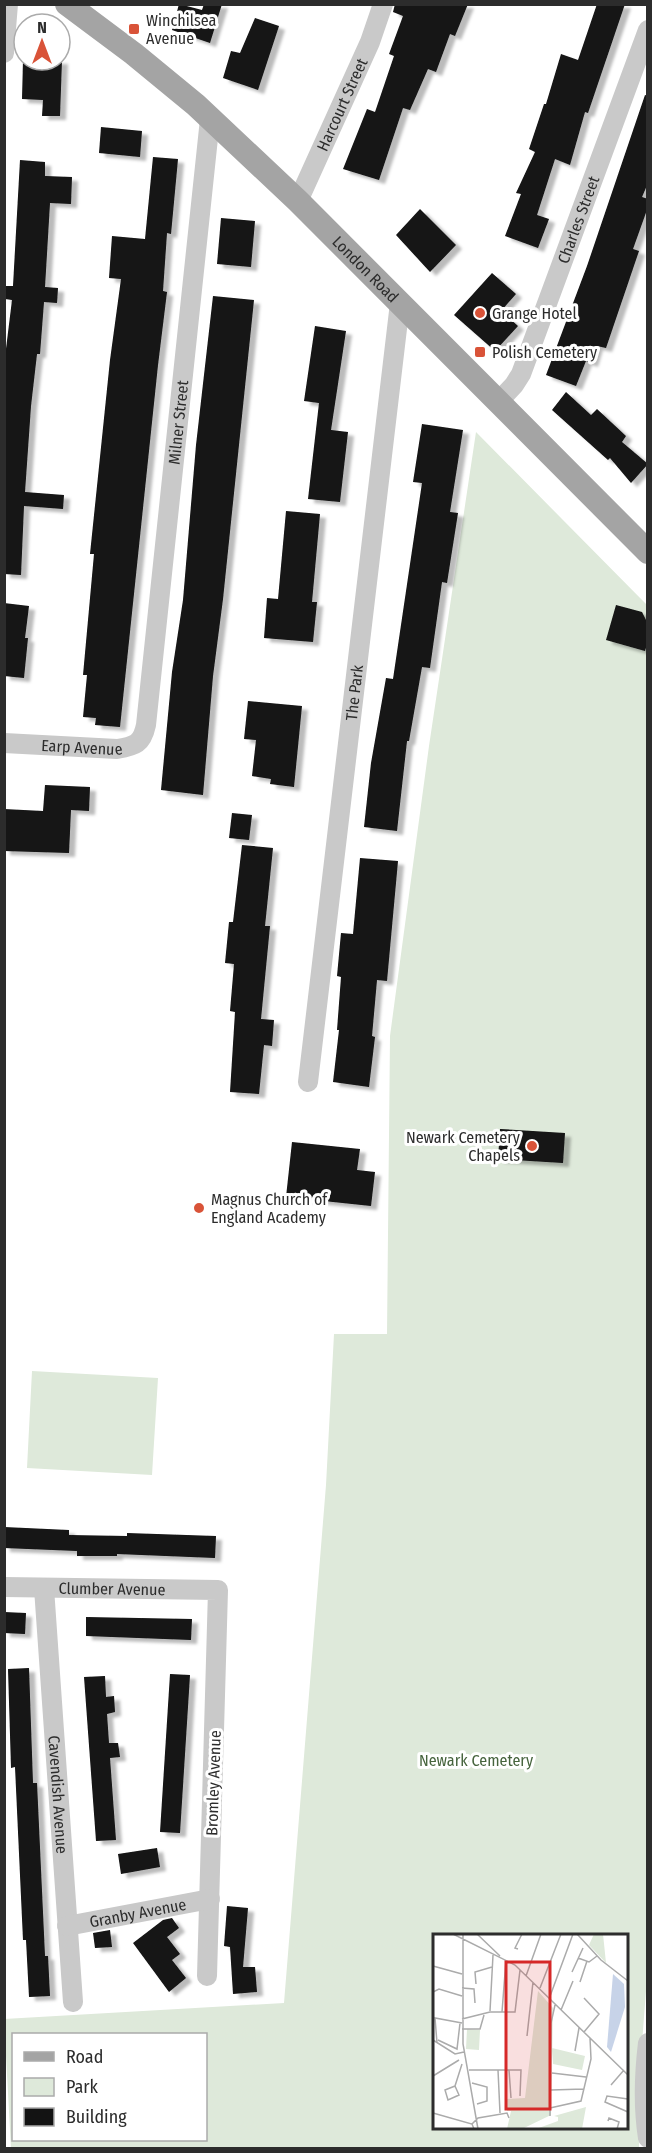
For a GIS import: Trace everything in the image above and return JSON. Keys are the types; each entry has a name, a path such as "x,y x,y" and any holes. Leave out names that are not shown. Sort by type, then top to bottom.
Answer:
{"main road":[{"name":"London Road","path":"67,4 134,54 210,119 298,201 498,402 645,543"}],"street":[{"path":"4,53 8,4"},
{"name":"Harcourt Street","path":"298,201 370,42 383,4"},
{"name":"Charles Street","path":"498,402 514,386 521,374 648,30"},
{"name":"Milner Street","path":"146,726 210,119"},
{"name":"The Park","path":"308,1082 400,303"},
{"name":"Earp Avenue","path":"4,743 117,749 132,746 143,738 146,726"},
{"name":"Clumber Avenue","path":"4,1587 218,1590"},
{"name":"Cavendish Avenue","path":"44,1588 73,2002"},
{"name":"Bromley Avenue","path":"207,1976 218,1590"},
{"name":"Granby Avenue","path":"67,1926 210,1899"},
{"path":"648,2043 643,2110 648,2138"}],"green space":[{"name":"Newark Cemetery","path":"476,432 647,605 648,1965 639,2082 639,2148 11,2148 4,2019 284,2003 326,1485 334,1334 387,1334 390,1036 429,746"},
{"path":"32,1371 158,1378 152,1475 27,1468"}],"building":[{"path":"179,4 202,10 204,4 222,4 210,43 172,30"},
{"path":"395,4 468,4 455,36 450,34 436,72 428,69 410,110 403,108 379,180 343,169 367,109 375,112 394,56 389,54 403,16 393,12"},
{"path":"597,4 625,4 588,113 585,112 570,165 555,159 537,215 549,219 538,248 505,236 521,194 516,193 535,152 529,149 561,54 578,60"},
{"path":"255,18 279,26 258,90 223,78 231,51 240,53"},
{"path":"23,72 62,72 60,116 42,116 43,100 22,99"},
{"path":"645,95 648,96 648,183 642,197 648,199 648,207 633,249 639,251 606,348 597,346 592,363 586,361 576,386 546,375 587,266"},
{"path":"101,127 142,131 140,157 99,153"},
{"path":"153,157 178,159 171,234 167,233 163,291 167,292 120,727 95,725 96,718 83,717 87,675 83,675 94,554 90,554 110,360 121,279 109,278 112,236 145,239"},
{"path":"20,160 45,162 45,176 72,177 71,204 50,203 45,287 58,288 57,303 44,302 40,354 37,354 31,406 25,492 64,495 63,509 24,506 21,575 4,574 4,365 12,300 5,299 6,286 13,286"},
{"path":"420,209 456,245 430,272 396,235"},
{"path":"221,218 255,221 251,267 217,264"},
{"name":"Grange Hotel","path":"492,273 516,294 501,311 518,326 495,351 454,315"},
{"path":"213,296 254,300 213,676 203,795 161,790 172,672 183,600 196,445"},
{"path":"315,326 346,331 331,430 348,432 340,502 308,499 319,403 304,401"},
{"path":"566,392 591,415 597,409 626,436 622,442 648,464 631,483 610,458 608,460 552,410"},
{"path":"422,424 463,430 450,512 458,513 447,583 442,582 430,668 422,667 409,741 407,741 397,831 364,827 371,763 386,678 393,679 422,483 413,482"},
{"path":"286,511 320,514 312,602 317,602 313,642 264,638 267,598 278,599"},
{"path":"4,603 29,606 24,678 4,676"},
{"path":"616,605 642,612 648,624 648,641 645,651 606,640"},
{"path":"248,701 302,706 294,787 270,784 271,779 252,776 256,740 244,739"},
{"path":"45,785 90,787 89,811 71,810 69,853 4,851 4,809 43,811"},
{"path":"232,813 252,815 249,840 229,838"},
{"path":"242,845 273,848 265,926 270,926 261,1019 274,1020 272,1046 264,1045 259,1094 230,1092 235,1012 230,1011 234,964 225,963 229,922 233,922"},
{"path":"360,858 398,861 387,981 377,980 372,1036 375,1037 369,1087 333,1082 339,1030 337,1030 341,977 337,976 341,933 353,934"},
{"name":"Newark Cemetery Chapels","path":"500,1129 565,1133 563,1163 498,1159"},
{"path":"292,1142 360,1149 357,1170 375,1172 371,1206 286,1197"},
{"path":"4,1527 69,1530 69,1535 127,1536 127,1533 216,1536 215,1558 117,1554 117,1556 77,1556 77,1551 4,1548"},
{"path":"4,1612 26,1613 25,1634 4,1633"},
{"path":"86,1617 192,1619 191,1640 86,1636"},
{"path":"29,1668 33,1783 37,1783 45,1956 48,1956 50,1996 29,1997 26,1940 23,1940 15,1767 11,1768 8,1669"},
{"path":"170,1674 190,1675 180,1833 160,1832"},
{"path":"105,1676 106,1697 114,1696 115,1712 107,1714 109,1743 118,1743 120,1757 110,1758 116,1840 96,1841 84,1677"},
{"path":"157,1848 160,1867 121,1874 118,1854"},
{"path":"227,1906 248,1908 243,1967 255,1967 257,1992 233,1994 230,1947 224,1946"},
{"path":"172,1918 179,1928 167,1937 180,1954 172,1960 186,1978 169,1992 133,1943 163,1920"},
{"path":"110,1930 112,1947 95,1948 93,1933"}],"place":[{"name":"Winchilsea Avenue","path":"134,29"},
{"name":"Grange Hotel","path":"480,313"},
{"name":"Polish Cemetery","path":"480,352"},
{"name":"Newark Cemetery Chapels","path":"532,1146"},
{"name":"Magnus Church of England Academy","path":"199,1208"}]}
